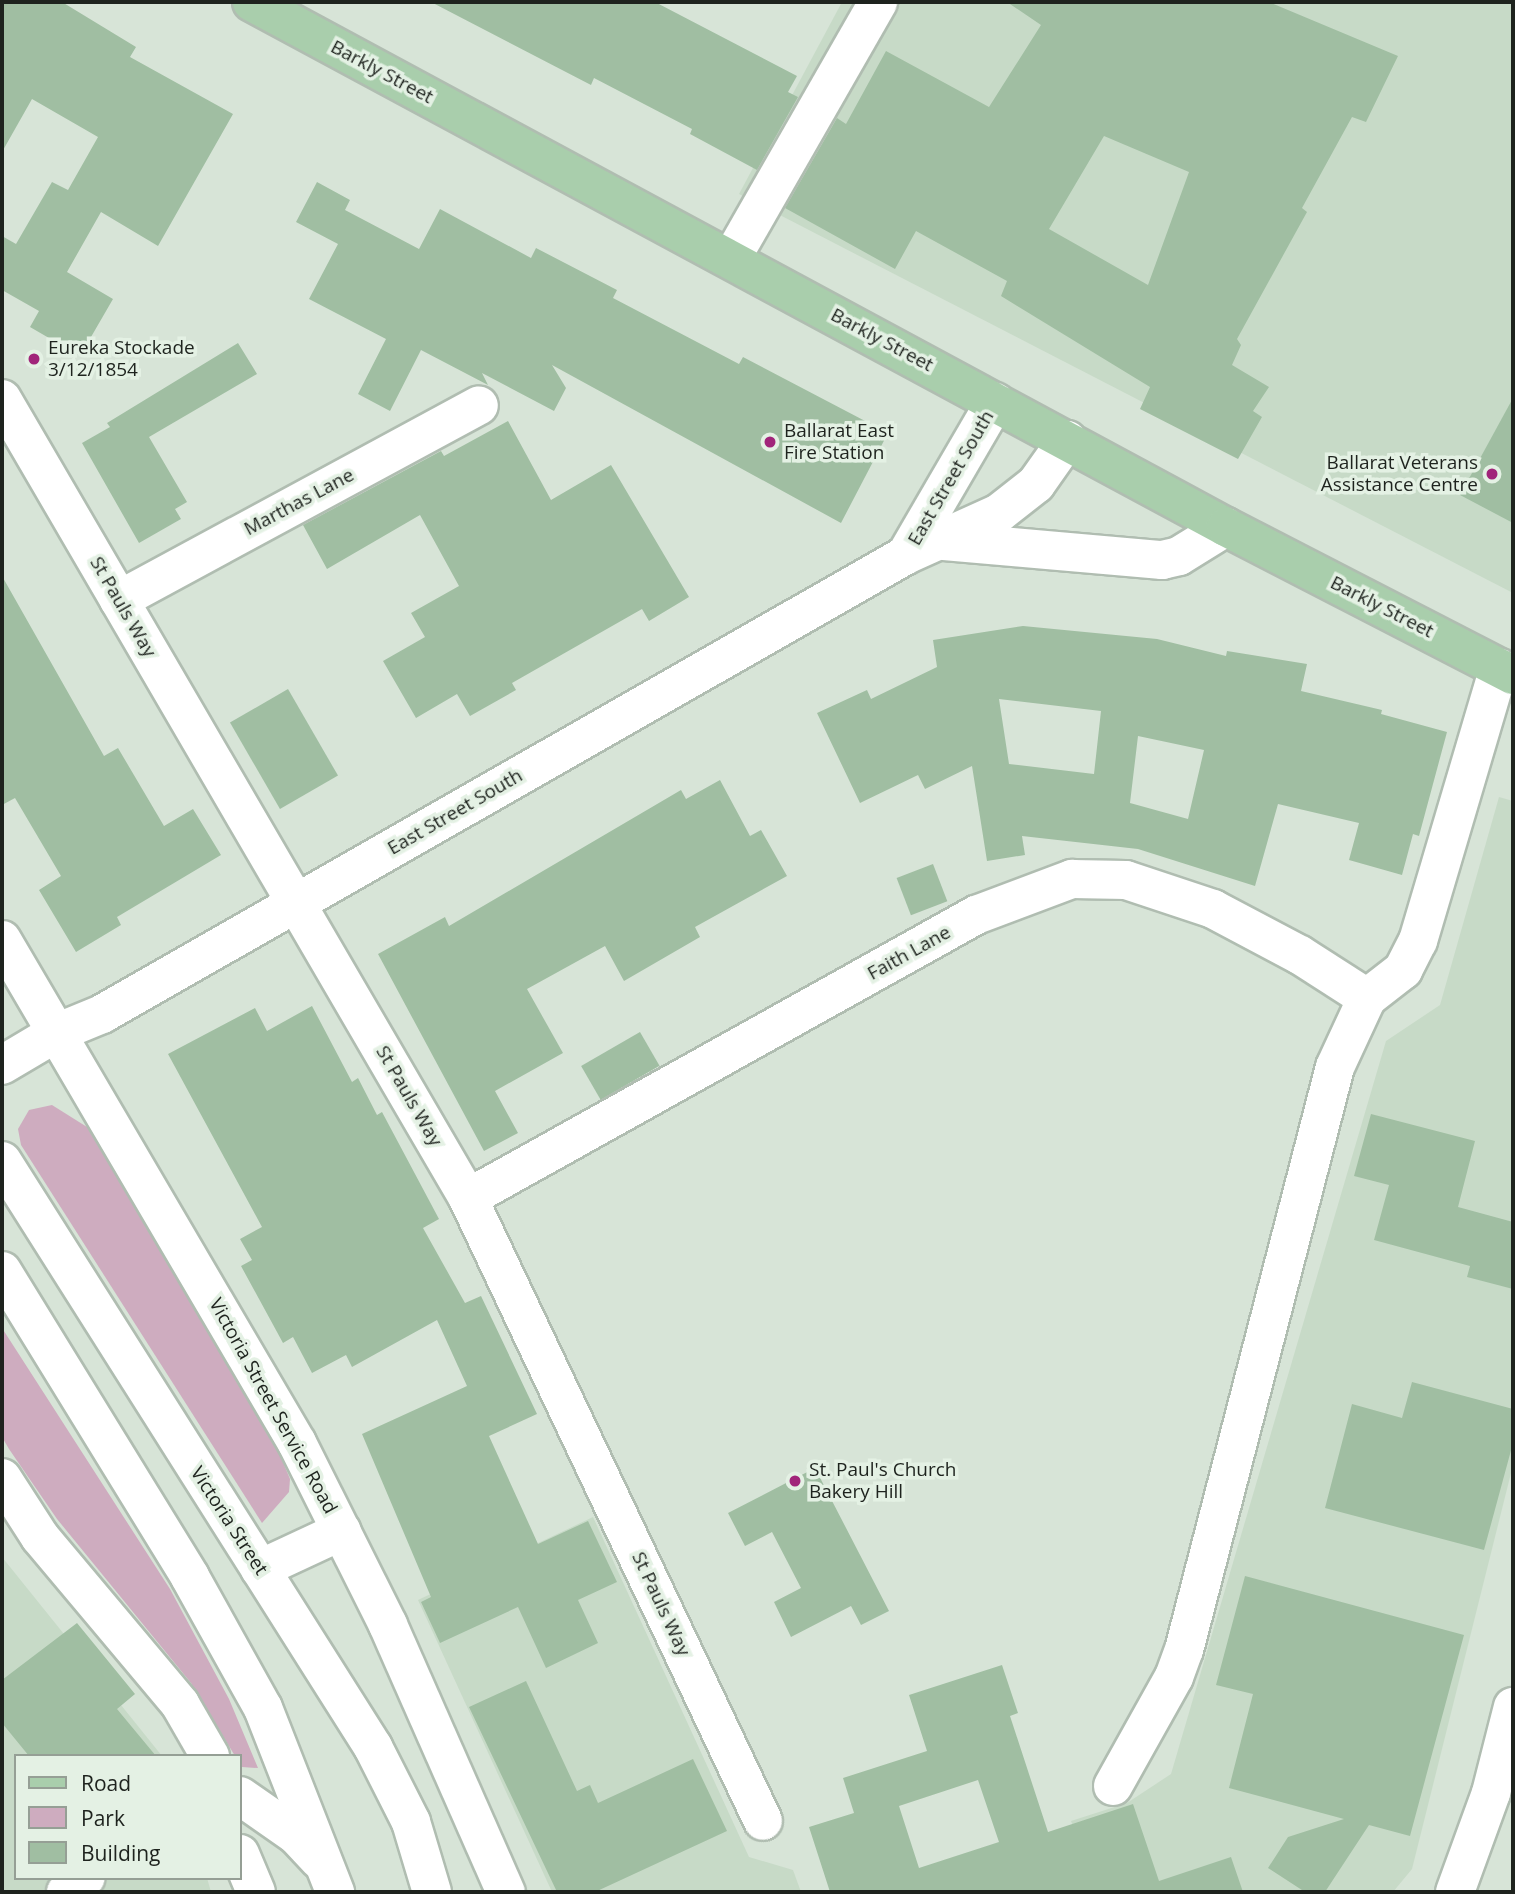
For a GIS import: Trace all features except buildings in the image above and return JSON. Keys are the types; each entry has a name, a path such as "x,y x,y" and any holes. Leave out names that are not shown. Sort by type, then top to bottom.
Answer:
{"main road":[{"name":"Barkly Street","path":"252,2 1226,527 1506,672"}],"street":[{"path":"731,259 878,2"},
{"name":"St Pauls Way","path":"2,400 468,1198 763,1821"},
{"name":"East Street South","path":"923,548 995,402"},
{"name":"Marthas Lane","path":"119,600 479,405"},
{"name":"East Street South","path":"2,1065 56,1033 102,1014 923,548 989,519 1026,494 1067,440"},
{"path":"923,548 1162,560 1179,556 1226,527"},
{"path":"1113,1786 1174,1677 1184,1650 1335,1067 1367,998 1403,970 1418,941 1506,672"},
{"name":"Faith Lane","path":"468,1198 976,915 1072,879 1126,880 1213,909 1300,954 1367,998"},
{"name":"Victoria Street Service Road","path":"2,940 262,1382 342,1531 506,1892"},
{"name":"Victoria Street","path":"2,1161 386,1769 414,1831 432,1892"},
{"path":"2,1270 190,1577 263,1708 332,1884"},
{"path":"2,1478 40,1537 180,1704 210,1754"},
{"path":"260,1569 342,1531"},
{"path":"1455,1892 1491,1793 1513,1707"},
{"path":"1478,1892 1491,1793"},
{"path":"242,1797 296,1835 332,1884"},
{"path":"242,1859 256,1892"},
{"path":"66,1892 82,1880"}],"shaded area":[{"path":"842,2 1513,2 1513,593 739,194"},
{"path":"1499,797 1513,801 1513,1465 1412,1869 1393,1892 1097,1892 1071,1821 1127,1803 1171,1774 1386,1041 1440,1005"},
{"path":"593,1517 749,1857 793,1870 801,1892 552,1892 418,1600"},
{"path":"2,1557 160,1754 14,1754 14,1880 208,1880 211,1892 2,1892"}],"green space":[{"path":"52,1105 87,1127 102,1142 278,1450 290,1479 289,1492 262,1523 21,1145 18,1129 29,1110"},
{"path":"2,1328 170,1589 229,1699 258,1768 242,1767 242,1754 234,1754 191,1683 57,1519 2,1437"}],"place":[{"name":"Eureka Stockade 3/12/1854","path":"34,359"},
{"name":"Ballarat East Fire Station","path":"770,442"},
{"name":"Ballarat Veterans Assistance Centre","path":"1492,474"},
{"name":"St. Paul's Church Bakery Hill","path":"795,1481"}]}
